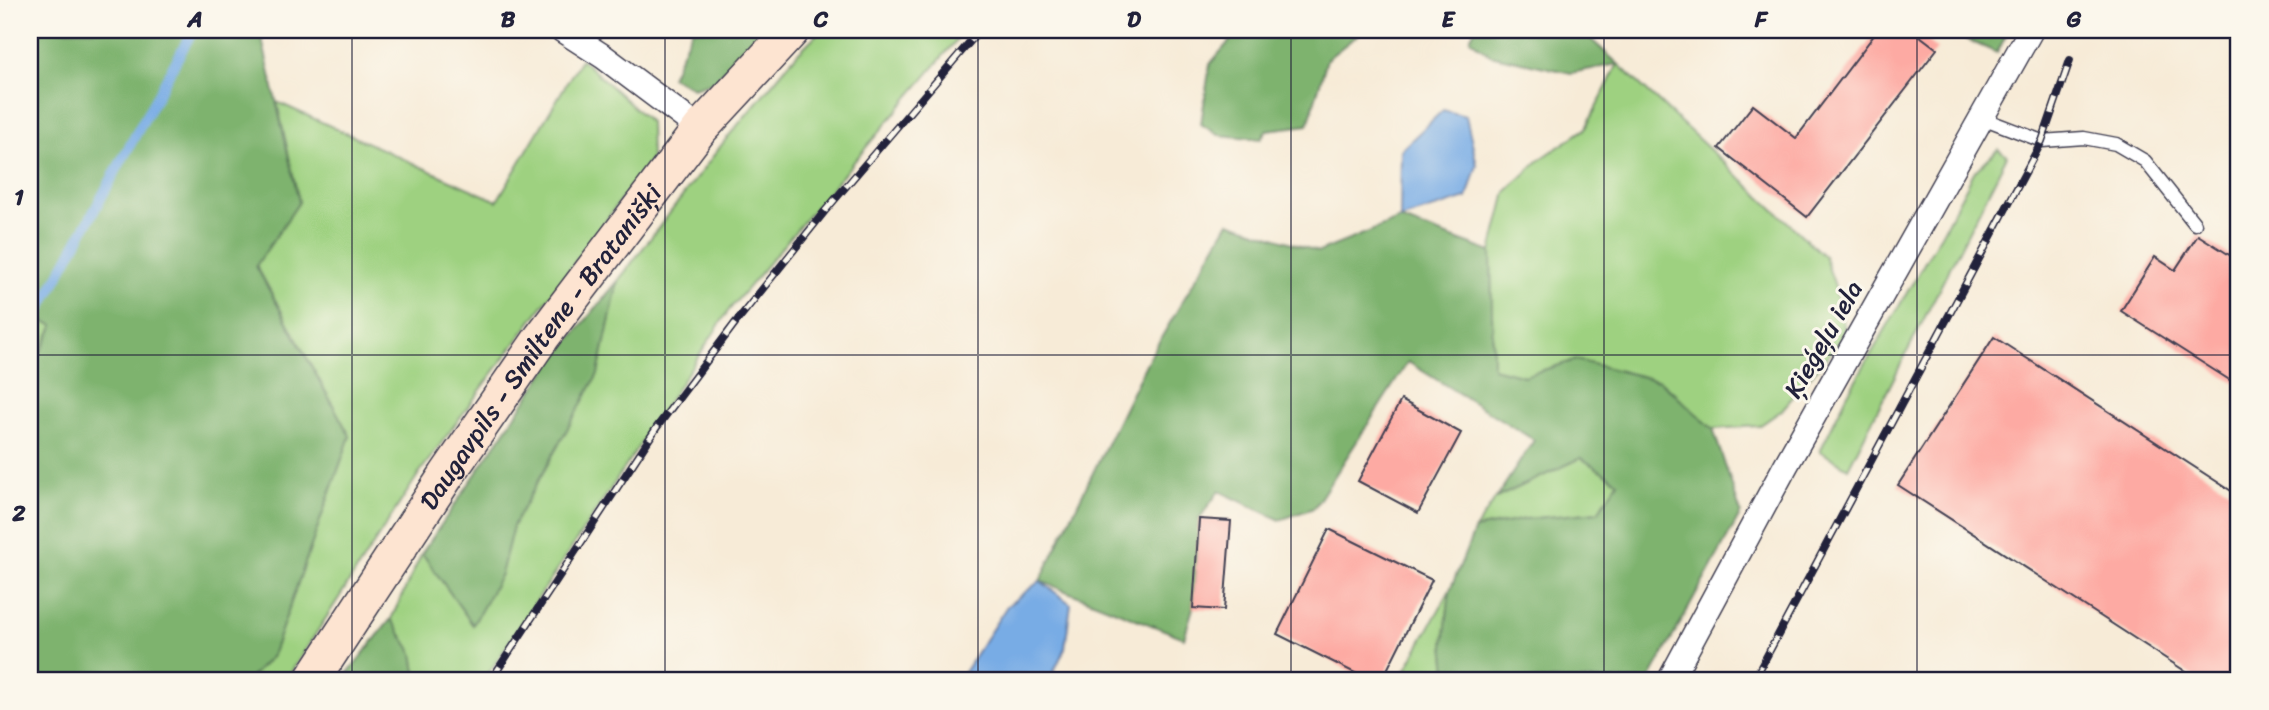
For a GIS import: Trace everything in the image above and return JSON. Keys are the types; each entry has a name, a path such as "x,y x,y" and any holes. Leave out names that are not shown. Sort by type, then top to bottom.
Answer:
{"main road":[{"name":"Daugavpils - Smiltene - Bratanišķi","path":"312,680 446,476 542,337 701,129 792,30"}],"street":[{"path":"562,30 604,57 701,129"},
{"name":"Ķieģeļu iela","path":"1670,680 1786,465 2031,30"}],"lane":[{"path":"1982,118 2042,141 2084,138 2116,144 2145,161 2195,223"}],"green space":[{"path":"30,30 260,30 299,202 256,266 350,436 272,656 248,680 30,680 30,373 54,325 30,317"},
{"path":"692,30 762,30 714,82 693,88 671,77"},
{"path":"821,30 965,30 729,310 484,680 417,680 413,653 391,619 422,553 472,624 501,574 513,526 598,374 618,281 726,139 797,54"},
{"path":"1239,30 1364,30 1327,59 1308,125 1267,130 1261,139 1218,135 1201,124 1210,64"},
{"path":"1474,30 1581,30 1618,64 1571,73 1490,55 1470,39"},
{"path":"1966,30 2009,30 1997,53 1961,37"},
{"path":"581,59 650,122 651,159 420,472 286,680 248,680 272,656 350,436 256,265 299,202 277,102 497,201"},
{"path":"1618,64 1824,256 1834,283 1846,334 1781,411 1759,426 1713,429 1660,381 1576,360 1524,376 1493,368 1491,252 1506,192 1538,161 1586,128"},
{"path":"1998,149 2007,156 1848,468 1820,451 1847,395 1943,231 1974,172"},
{"path":"1400,219 1491,252 1493,368 1524,376 1576,360 1660,381 1713,429 1741,513 1649,680 1448,680 1444,644 1450,590 1475,529 1526,519 1598,512 1618,482 1581,458 1496,498 1534,440 1408,362 1314,508 1280,520 1219,491 1199,519 1193,608 1184,638 1040,581 1147,362 1229,222 1319,252"},
{"path":"618,281 598,374 513,526 501,574 473,625 422,553 553,360"},
{"path":"30,317 54,325 30,373"},
{"path":"1581,458 1618,482 1598,512 1526,519 1475,529 1496,498"},
{"path":"1450,590 1444,644 1448,680 1400,680"},
{"path":"391,619 413,653 417,680 342,680"}],"water":[{"path":"1443,110 1466,116 1477,165 1467,198 1400,219 1401,150"},
{"path":"1040,581 1071,604 1065,648 1050,680 959,680 1007,606"}],"building":[{"path":"1878,30 1912,30 1937,49 1807,217 1719,148 1753,105 1796,138"},
{"path":"2198,235 2239,261 2239,386 2121,311 2155,257 2175,270"},
{"path":"1994,337 2239,496 2239,680 2199,680 1898,485"},
{"path":"1401,400 1461,433 1418,513 1358,481"},
{"path":"1199,519 1231,521 1224,610 1193,608"},
{"path":"1329,529 1432,580 1382,680 1369,680 1277,634"}],"waterway":[{"path":"30,328 193,30"}],"railway":[{"path":"491,680 657,427 736,322 825,211 980,30"},
{"path":"1754,680 2042,141 2070,60"}]}
